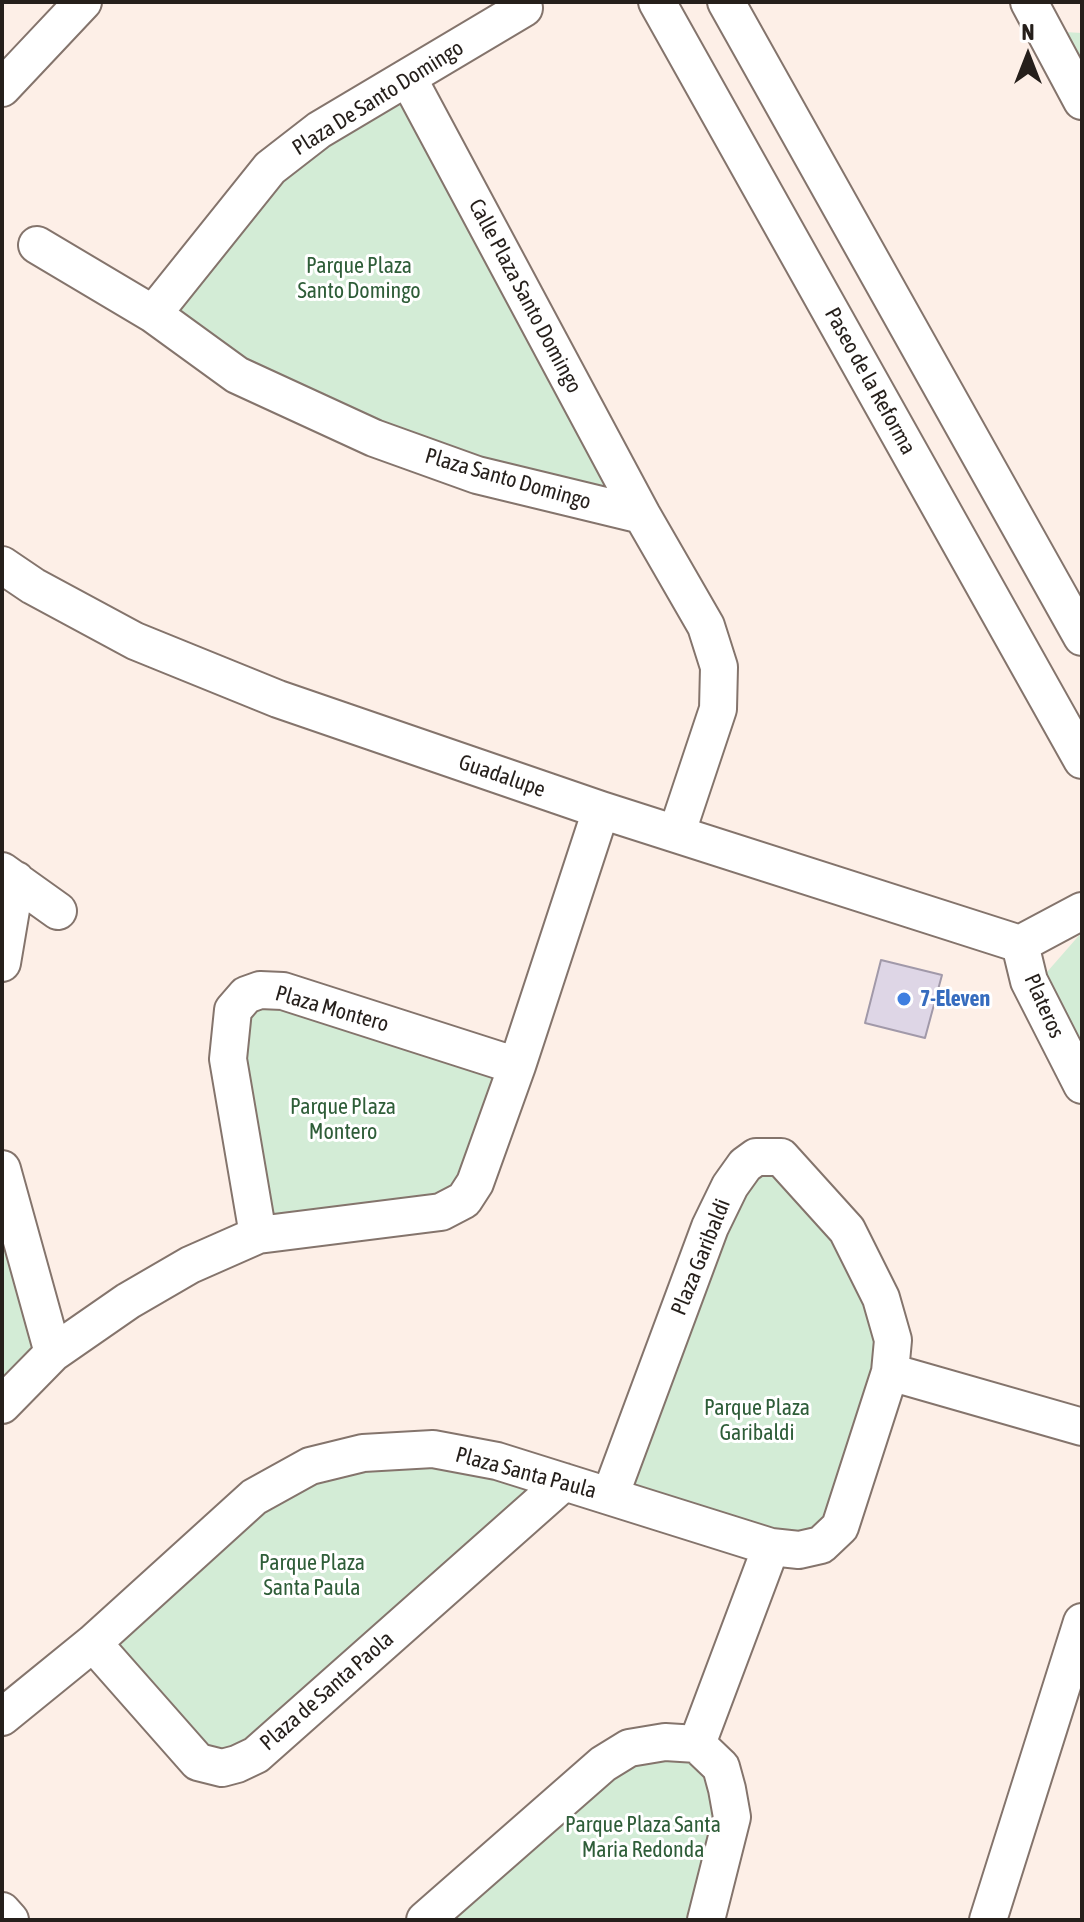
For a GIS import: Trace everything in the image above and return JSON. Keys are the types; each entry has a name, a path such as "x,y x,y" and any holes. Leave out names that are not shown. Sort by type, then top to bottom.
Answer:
{"street":[{"path":"2,88 83,2"},
{"name":"Paseo de la Reforma","path":"657,2 1082,760"},
{"path":"726,2 1082,637"},
{"name":"Plaza De Santo Domingo","path":"153,314 270,168 319,130 524,8"},
{"path":"1038,16 1082,33"},
{"path":"1038,16 1082,101"},
{"name":"Calle Plaza Santo Domingo","path":"408,78 642,515"},
{"name":"Plaza Santo Domingo","path":"37,245 153,314 237,375 374,438 477,475 642,515"},
{"path":"642,515 706,626 719,667 718,709 677,832"},
{"name":"Guadalupe","path":"2,565 33,586 135,641 278,699 601,810 1020,944"},
{"path":"2,1405 53,1353 178,1272 258,1235 453,1208 464,1200 475,1183 517,1066 601,810"},
{"path":"9,876 58,911"},
{"path":"2,963 9,876"},
{"name":"Plateros","path":"1082,911 1020,944 1029,981 1082,1085"},
{"name":"Plaza Montero","path":"258,1235 228,1059 233,1010 246,995 260,990 283,991 517,1066"},
{"name":"Plaza Garibaldi","path":"610,1496 710,1227 730,1186 745,1165 756,1157 781,1157 847,1230 885,1312 893,1340 890,1372"},
{"path":"2,1169 53,1353"},
{"path":"697,1744 785,1548 821,1545 840,1527 890,1372 1082,1427"},
{"name":"Plaza Santa Paula","path":"2,1717 93,1643 254,1497 310,1466 363,1453 433,1449 497,1461 785,1548"},
{"name":"Plaza de Santa Paola","path":"93,1643 198,1762 222,1768 237,1764 256,1755 564,1482"},
{"path":"988,1920 1082,1622"},
{"path":"425,1920 603,1764 629,1748 665,1742 697,1744 721,1767 732,1817 706,1920"},
{"path":"2,1911 10,1920"}],"green space":[{"path":"1047,31 1082,33 1082,101"},
{"name":"Parque Plaza Santo Domingo","path":"408,78 642,515 477,475 153,314 234,211"},
{"path":"1082,932 1082,1072 1033,988"},
{"name":"Parque Plaza Montero","path":"246,995 517,1066 464,1200 258,1235 233,1010"},
{"name":"Parque Plaza Garibaldi","path":"781,1157 893,1340 821,1545 610,1496 730,1186"},
{"path":"2,1169 53,1353 2,1404"},
{"name":"Parque Plaza Santa Paula","path":"363,1453 564,1482 256,1755 209,1765 93,1643 254,1497"},
{"name":"Parque Plaza Santa Maria Redonda","path":"629,1748 721,1767 706,1920 425,1920"}],"building":[{"name":"7-Eleven","path":"881,960 942,975 925,1038 865,1023"}],"place":[{"name":"7-Eleven","path":"904,999"}]}
